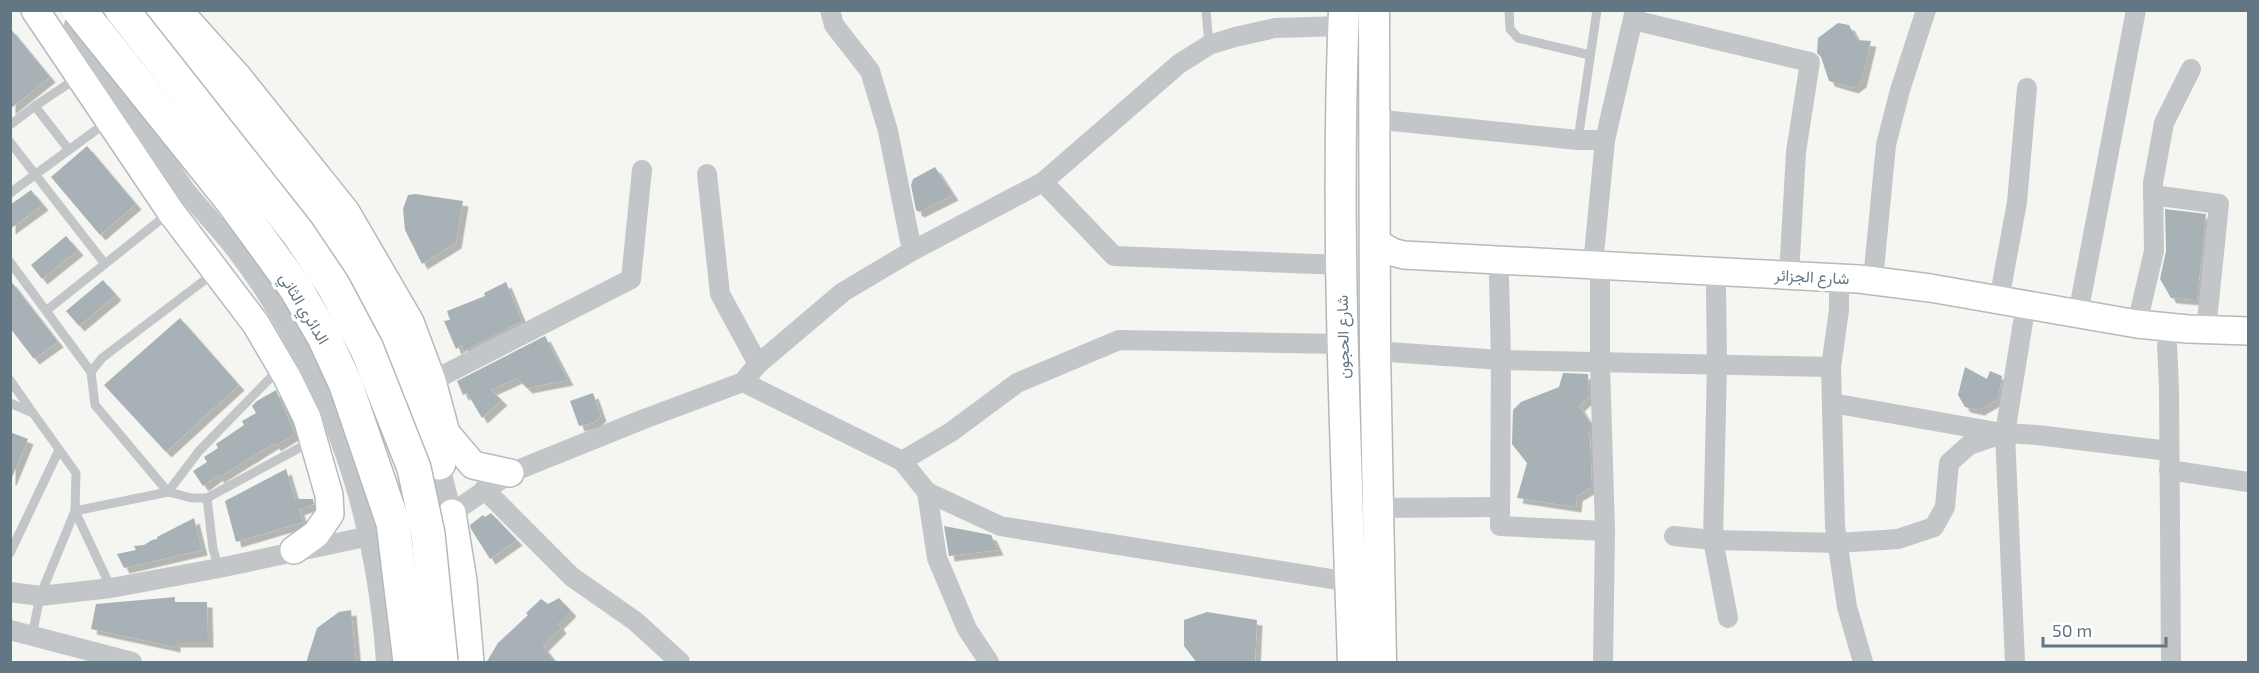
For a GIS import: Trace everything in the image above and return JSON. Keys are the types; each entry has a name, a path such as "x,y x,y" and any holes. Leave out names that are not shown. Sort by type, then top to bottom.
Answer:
{"highway":[{"name":"الدائري الثاني","path":"79,10 233,202 295,287 324,337 351,397 393,523 410,663"},
{"name":"الدائري الثاني","path":"122,10 298,233 333,285 367,349 414,468 428,534 441,663"},
{"path":"144,10 247,119 300,181 334,227 368,282 408,360 443,448"}],"main road":[{"name":"شارع الحجون","path":"1374,10 1376,508 1381,663"},
{"name":"شارع الحجون","path":"1344,18 1340,123 1342,344 1353,663"}],"street":[{"path":"35,10 171,212 256,324 307,418 329,495 330,514 316,534 294,550"},
{"path":"64,10 121,98 186,190 234,247 291,333 322,396 348,459 370,536 383,609 386,663"},
{"path":"178,10 238,77 346,212 410,322 432,381 463,581 470,663"},
{"path":"830,10 834,25 870,71 888,131 912,251"},
{"path":"1873,280 1886,145 1900,90 1926,10"},
{"path":"2078,314 2136,10"},
{"path":"1603,663 1605,531 1598,271 1605,140 1634,15 1810,62 1796,152 1789,275"},
{"path":"10,592 40,597 111,588 370,536 452,513 510,473 743,382 758,364 843,292 912,251 1043,182 1179,64 1209,45 1275,28 1344,18"},
{"path":"2137,324 2154,251 2153,183 2164,123 2191,69"},
{"path":"1999,300 2017,202 2027,88"},
{"path":"1373,119 1578,140 1605,140"},
{"path":"432,381 631,279 642,170"},
{"path":"707,174 720,294 758,364"},
{"path":"1043,182 1114,256 1341,265"},
{"path":"2153,195 2219,204 2206,330"},
{"name":"شارع الجزائر","path":"1376,242 1383,248 1398,254 1598,271 1716,288 1888,299 2126,340 2167,345 2248,349"},
{"name":"شارع الجزائر","path":"1376,279 1396,272 1499,277 1598,271 1789,275 1873,280 2137,324 2248,331"},
{"path":"1499,277 1500,526 1605,531"},
{"path":"1716,288 1717,365 1713,540 1728,618"},
{"path":"1839,295 1831,367 1835,526 1847,607 1863,663"},
{"path":"2015,663 2005,433 2023,322"},
{"path":"902,461 951,432 1017,383 1119,340 1342,344"},
{"path":"2167,345 2171,663"},
{"path":"1375,351 1600,364 1831,367"},
{"path":"743,382 902,461 927,492 1000,526 1350,582"},
{"path":"1832,403 2005,433 2037,435 2169,460 2248,482"},
{"path":"1674,536 1713,540 1839,543 1898,539 1934,527 1945,507 1949,463 1969,445 2005,433"},
{"path":"443,448 473,465 510,473"},
{"path":"484,489 572,577 635,621 681,663"},
{"path":"927,492 937,558 967,629 989,663"},
{"path":"1376,508 1500,507"},
{"path":"10,630 131,662"}],"lane":[{"path":"1206,10 1209,45"},
{"path":"1509,10 1510,29 1518,38 1590,55"},
{"path":"1578,140 1597,10"},
{"path":"10,125 80,76"},
{"path":"35,106 69,150"},
{"path":"10,193 109,121"},
{"path":"10,142 105,264"},
{"path":"47,310 171,212"},
{"path":"10,262 92,372 96,405 168,492"},
{"path":"92,372 102,358 216,272"},
{"path":"168,492 199,451 243,403 281,367"},
{"path":"10,380 76,473 75,511 40,597 32,636"},
{"path":"10,403 33,413"},
{"path":"75,511 168,492 192,498 207,498 314,440"},
{"path":"10,553 59,450"},
{"path":"207,498 213,549 219,568"},
{"path":"75,511 111,588"}],"building":[{"path":"1838,23 1849,25 1857,40 1871,41 1861,82 1853,88 1829,81 1821,57 1817,53 1818,38"},
{"path":"10,28 50,77 10,109"},
{"path":"87,146 136,204 100,235 51,177"},
{"path":"935,167 953,195 919,212 916,210 911,185 913,179"},
{"path":"31,190 43,205 10,229 10,205"},
{"path":"408,195 463,201 456,243 422,264 405,230 403,209"},
{"path":"2165,209 2206,214 2197,300 2171,298 2160,279 2166,251"},
{"path":"66,236 78,250 42,279 31,265"},
{"path":"10,280 58,342 34,359 10,328"},
{"path":"103,280 116,295 79,326 66,311"},
{"path":"506,282 522,321 464,351 462,345 456,349 444,321 450,320 447,311 485,296 484,293"},
{"path":"180,318 239,385 166,452 104,385"},
{"path":"545,336 568,380 527,388 517,378 491,390 502,400 482,418 467,393 463,395 457,381"},
{"path":"1965,367 1987,379 1990,371 2002,376 1998,399 1979,410 1965,407 1958,395"},
{"path":"1563,373 1588,374 1589,395 1579,406 1590,423 1588,434 1592,487 1577,496 1576,507 1517,498 1527,463 1512,444 1513,410 1521,402 1559,387"},
{"path":"276,390 295,434 275,446 274,443 203,486 193,471 207,462 204,457 218,448 216,444 244,425 242,421 256,413 252,406 257,401"},
{"path":"593,393 601,416 593,423 579,426 570,401"},
{"path":"10,432 28,439 11,480 10,480"},
{"path":"286,469 295,499 313,499 314,504 299,510 303,522 236,542 225,501"},
{"path":"491,513 517,540 490,559 470,525 483,515 485,517"},
{"path":"194,518 202,550 124,568 117,554 136,550 134,546 144,545 157,539"},
{"path":"944,526 991,535 998,550 949,556"},
{"path":"175,597 175,602 207,602 208,642 175,642 175,647 91,629 96,604"},
{"path":"559,598 571,611 558,624 561,628 543,646 556,663 486,663 498,643 528,615 526,613 541,599 548,604"},
{"path":"351,610 356,663 306,663 317,628 339,612"},
{"path":"1207,612 1257,620 1255,663 1197,663 1184,646 1184,620"}]}
